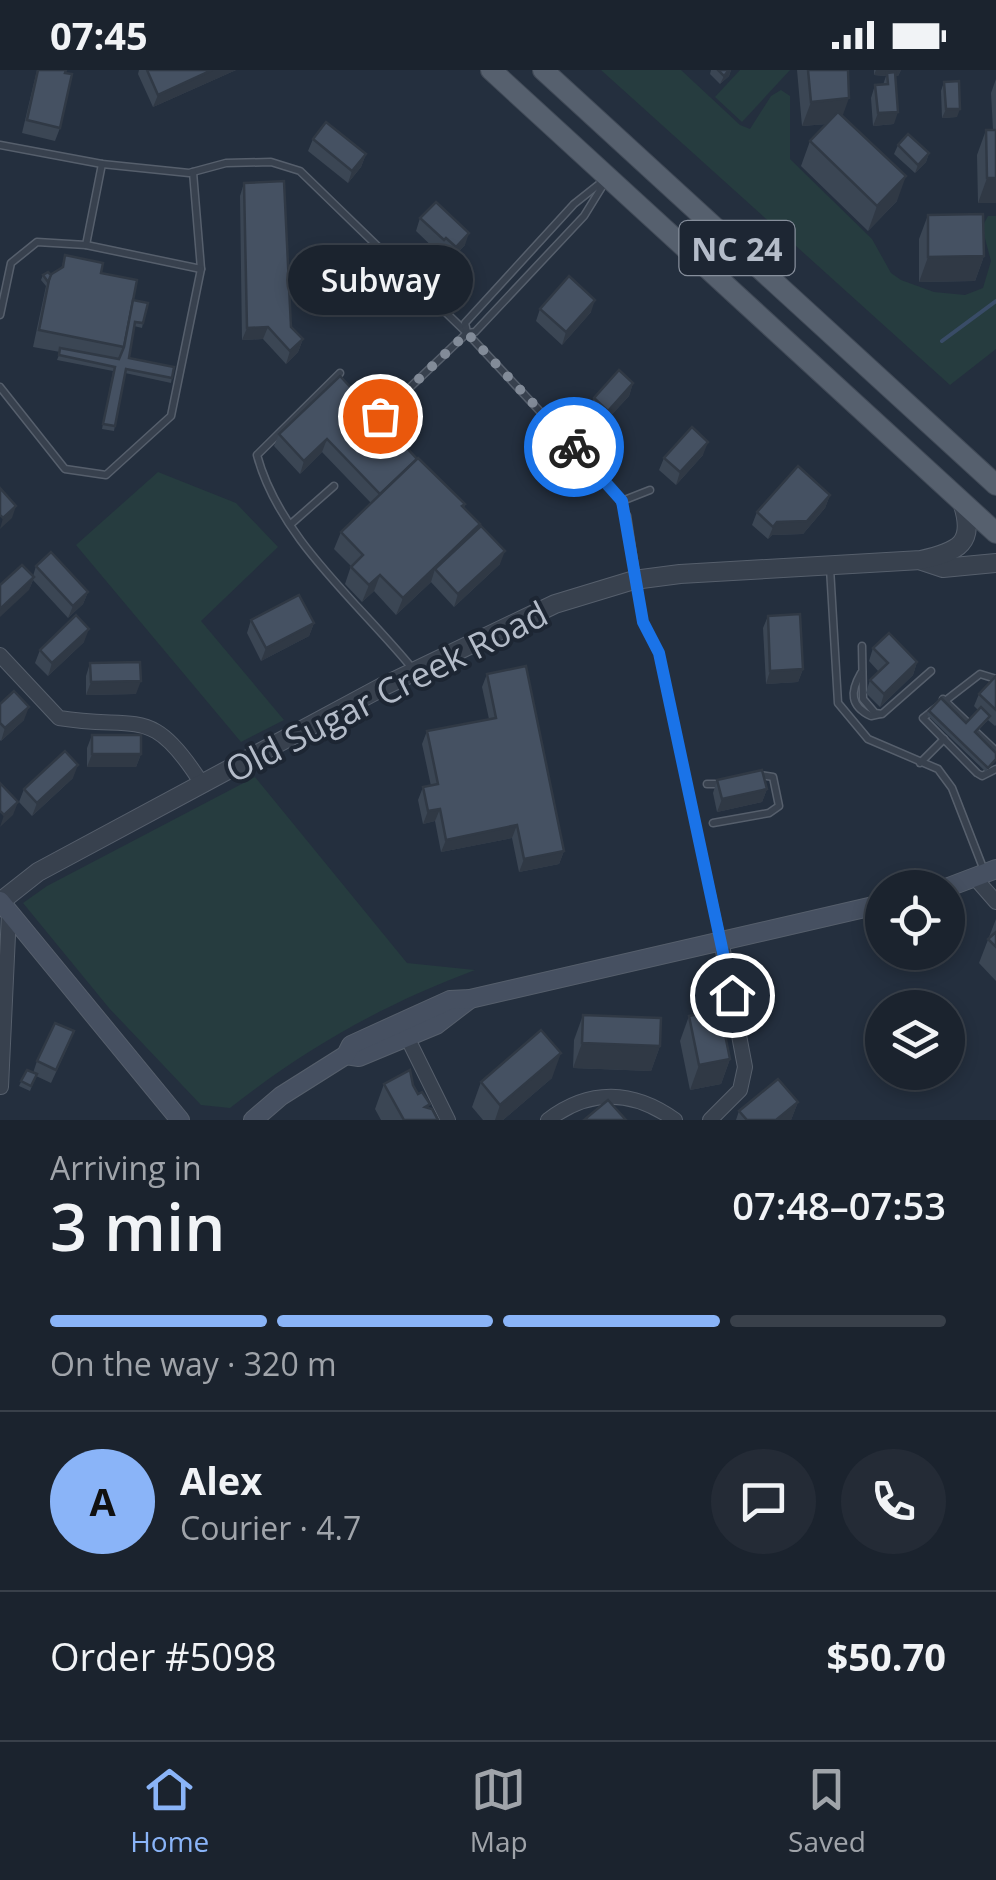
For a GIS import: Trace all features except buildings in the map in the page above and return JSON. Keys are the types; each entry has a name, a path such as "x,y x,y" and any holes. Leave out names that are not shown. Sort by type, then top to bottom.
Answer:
{"main road":[{"name":"NC 24","path":"491,70 996,533"},
{"name":"NC 24","path":"543,70 996,485"},
{"path":"3,905 180,1120"},
{"path":"254,1120 281,1096 346,1056 351,1045 450,1000 470,999 865,908"},
{"path":"346,1056 359,1057 406,1034 436,1025 470,999"}],"street":[{"name":"Old Sugar Creek Road","path":"3,905 38,872 414,671 555,604 634,580 921,560 961,544 968,530 962,502"},
{"name":"Old Sugar Creek Road","path":"921,560 943,568 996,563"},
{"path":"0,656 59,718 156,728 180,750 202,784"},
{"path":"986,874 996,902"},
{"path":"1,1087 3,905"},
{"path":"710,1120 740,1090 745,1067 721,940"},
{"path":"406,1034 448,1120"},
{"path":"548,1120 586,1099 617,1095 659,1109 674,1120"}],"lane":[{"path":"0,145 102,164 193,172 226,162 270,162 300,172 467,333 622,501 643,622 659,653 721,940"},
{"path":"86,245 102,164"},
{"path":"0,387 65,469 106,476 171,416 201,269 193,172"},
{"path":"467,333 465,323 574,204 608,177"},
{"path":"380,416 467,333 475,332 584,216 608,177"},
{"path":"0,315 11,263 23,248 53,240 201,269"},
{"path":"340,372 256,455 266,487 292,524 414,671"},
{"path":"292,524 334,486"},
{"path":"622,501 650,490"},
{"path":"830,566 838,703 868,739 938,770 952,788 986,874"},
{"path":"862,646 863,698 880,714 930,671"},
{"path":"996,679 980,674 923,718 982,776 996,768"},
{"path":"943,699 964,721"},
{"path":"920,763 946,737"},
{"path":"980,738 992,750"},
{"path":"713,823 769,813 779,806 773,777 748,778"},
{"path":"708,784 732,782"}],"green space":[{"path":"601,70 681,70 740,125 750,129 771,96 781,90 790,96 790,159 872,239 891,273 901,280 934,292 965,295 983,288 991,261 982,227 988,216 996,216 996,349 950,385"},
{"path":"740,70 790,70 742,122 715,97"},
{"path":"158,472 236,503 278,547 201,621 284,720 241,742 76,545"},
{"path":"255,777 407,963 475,970 409,997 347,1029 230,1108 201,1105 109,1008 23,903 47,886"}],"waterway":[{"path":"942,341 996,301"}],"way so far":[{"path":"380,416 467,333 574,447"}],"place":[{"name":"Subway","path":"380,416"}],"route":[{"path":"574,447 616,492 627,516 643,622 659,653 732,995"}]}
